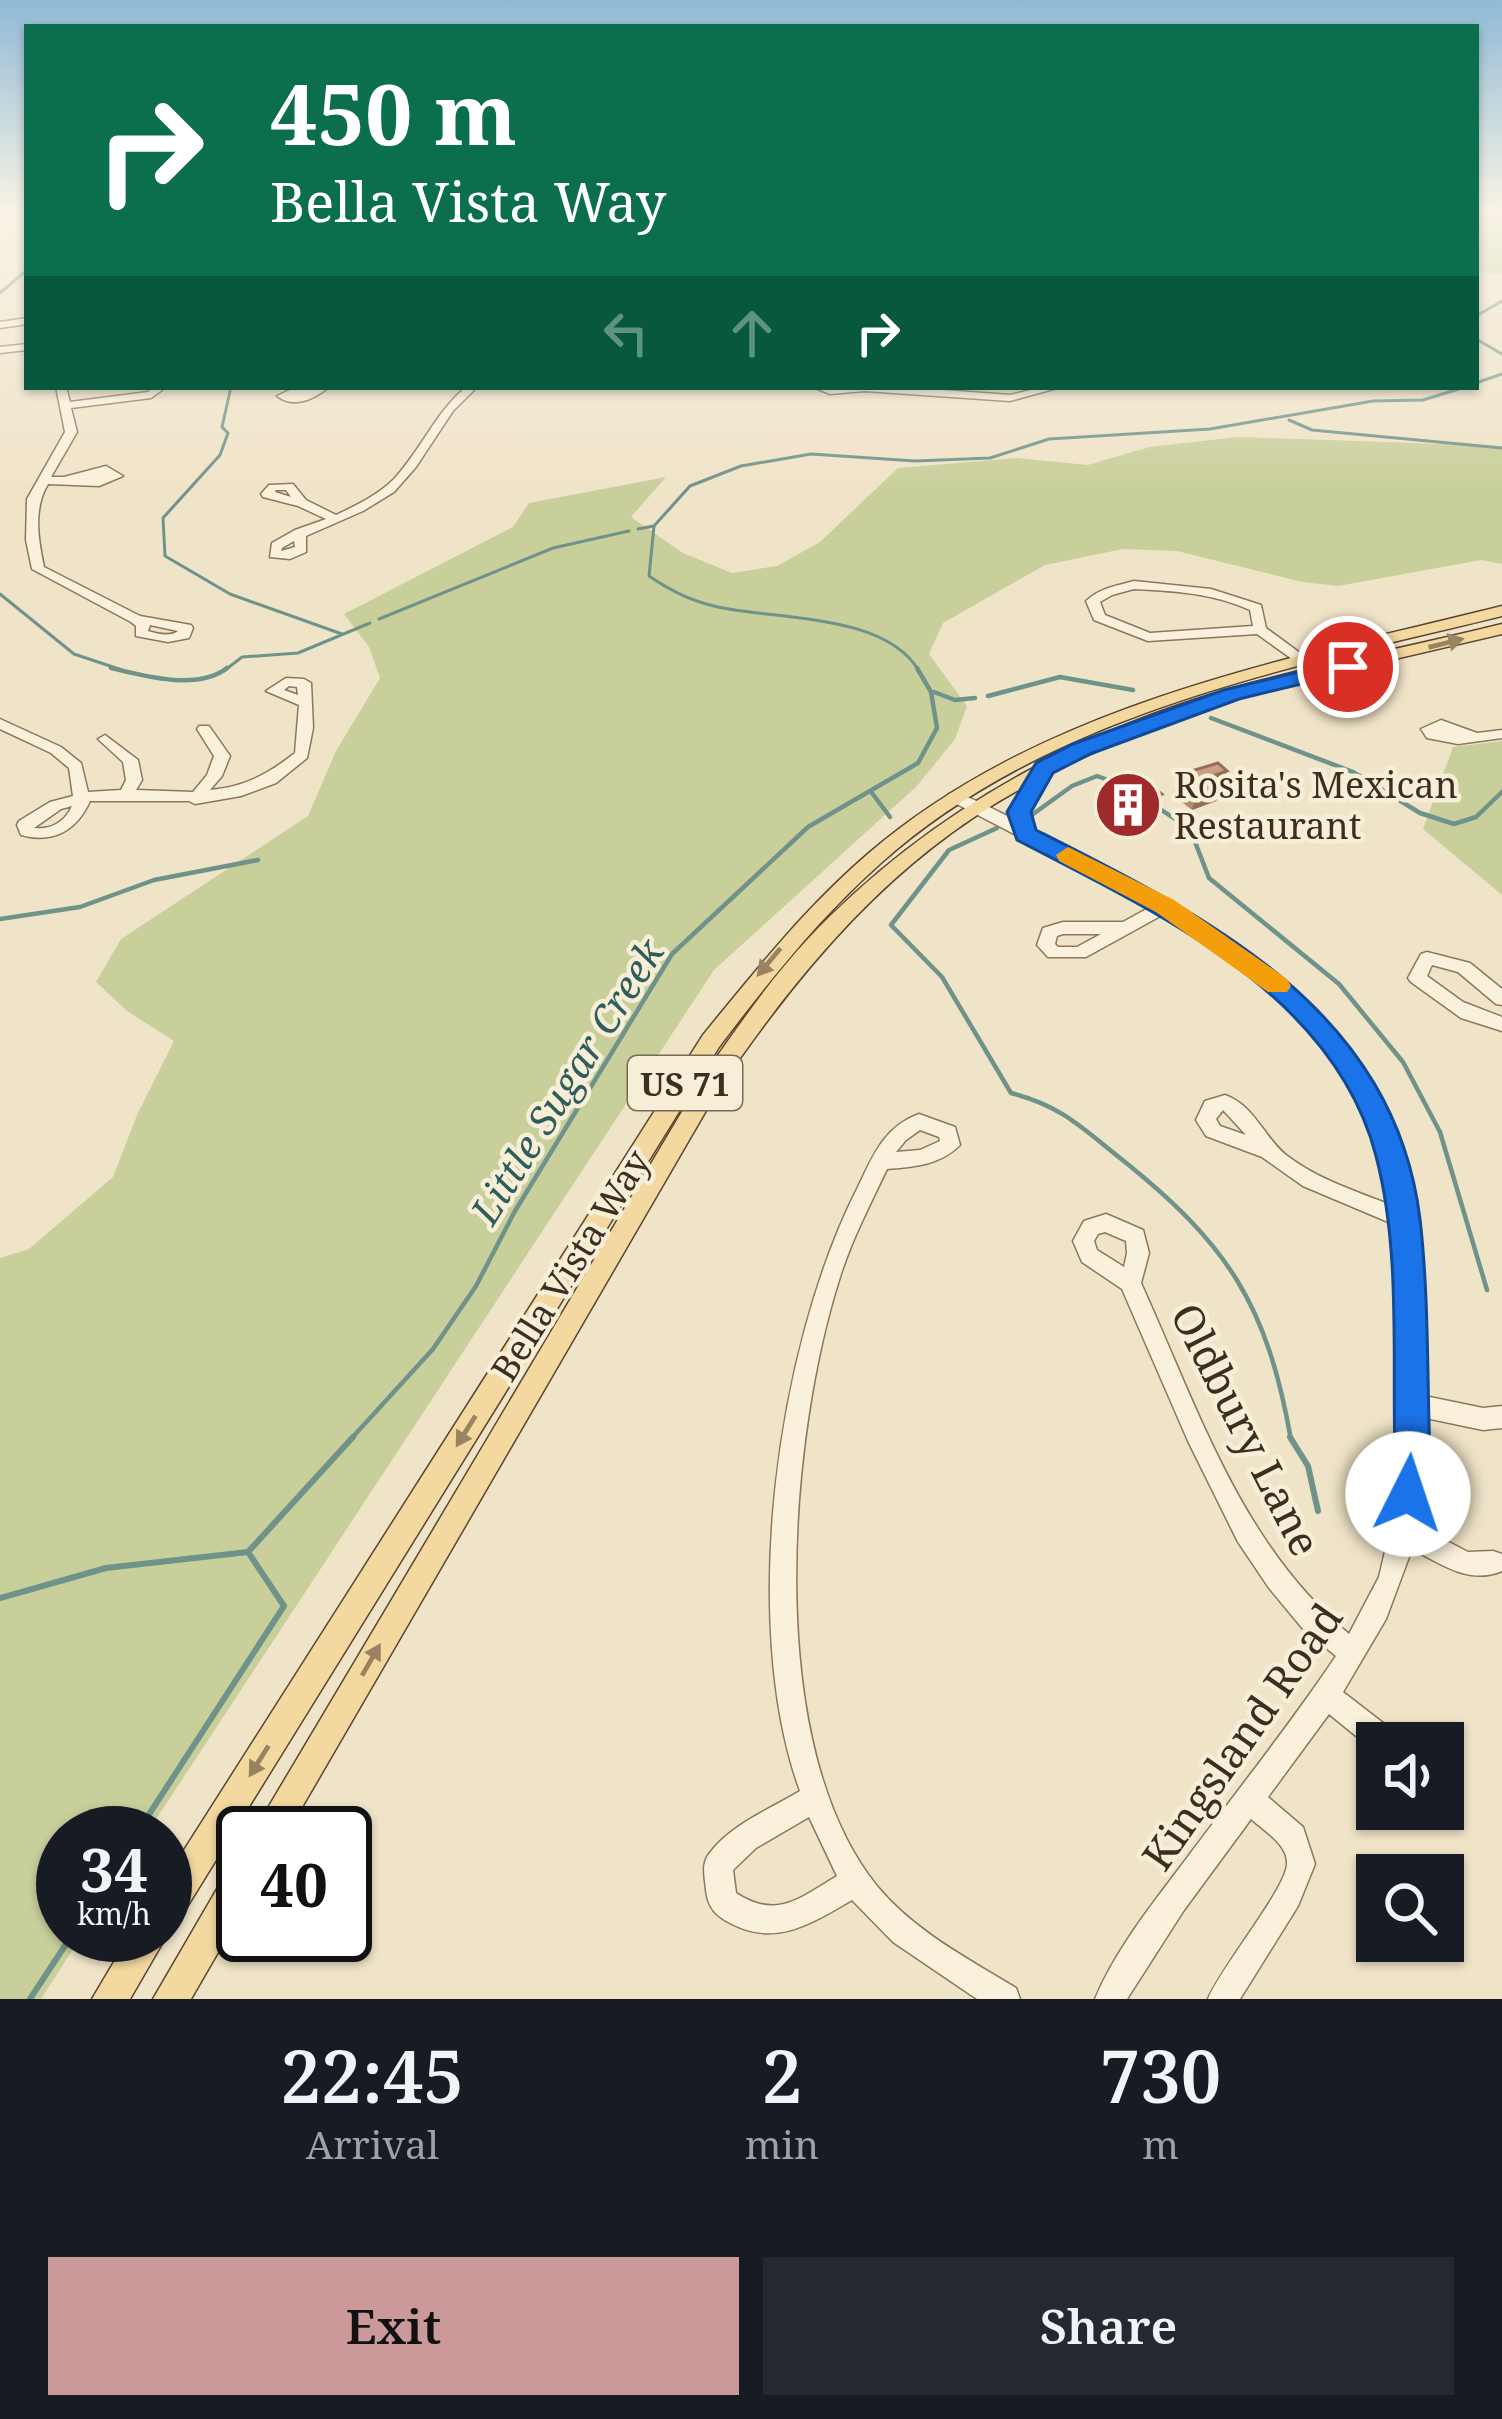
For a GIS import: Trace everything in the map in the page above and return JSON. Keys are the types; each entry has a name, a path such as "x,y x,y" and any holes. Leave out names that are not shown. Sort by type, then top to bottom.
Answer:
{"main road":[{"name":"Bella Vista Way","path":"192,1868 747,988 827,898 1032,752 1129,711 1502,610"},
{"name":"Bella Vista Way","path":"285,1806 753,1016 808,947 863,891 964,802 1131,728 1232,694 1502,629"},
{"path":"1026,834 1019,812 1044,768"},
{"path":"171,1999 216,1923"},
{"path":"110,1999 133,1962"}],"street":[{"path":"62,390 71,432 41,480 32,514 38,569 136,619"},
{"path":"65,406 152,395 157,390"},
{"path":"299,533 389,489 449,404 468,390"},
{"path":"902,390 1010,398 1043,390"},
{"path":"41,480 69,478"},
{"path":"302,503 334,518"},
{"path":"1260,630 1256,608 1230,595 1191,587 1134,585 1093,601 1099,617 1148,637 1260,630 1304,661"},
{"path":"0,723 56,750 76,766 80,797 195,799 232,796 289,769 302,754 306,703"},
{"path":"195,799 214,776 222,756 204,730"},
{"path":"1474,737 1502,734"},
{"path":"106,739 130,760 134,780 125,796"},
{"name":"Kingsland Road","path":"964,802 1165,906 1278,986 1340,1052 1364,1088 1391,1153 1404,1219 1412,1456 1404,1532 1380,1604 1327,1696 1174,1897 1110,1999"},
{"path":"1126,928 1165,906"},
{"path":"1502,999 1464,967 1427,958 1420,963 1417,978 1430,989 1478,1019 1502,1024"},
{"path":"1268,1150 1306,1178 1404,1219"},
{"path":"883,1161 832,1259 819,1301 787,1500 783,1648 792,1710 814,1798 856,1882 873,1905 1005,1999"},
{"name":"Oldbury Lane","path":"1130,1282 1253,1543 1308,1618 1353,1654"},
{"path":"1412,1404 1483,1419 1502,1417"},
{"path":"1404,1532 1466,1564 1493,1563"},
{"path":"1327,1696 1360,1722"},
{"path":"814,1798 746,1838 718,1865 722,1901 750,1923 781,1922 856,1882"},
{"path":"1223,1999 1288,1896 1301,1864 1292,1838 1251,1801"}],"green space":[{"path":"1238,437 1502,446 1502,564 1481,560 1338,586 1302,582 1177,551 1123,549 1045,565 943,623 929,654 967,706 955,739 917,786 714,970 165,1806 36,1806 36,1962 65,1962 41,1999 0,1999 0,1258 29,1249 113,1177 174,1041 127,1011 96,982 121,939 308,816 336,751 380,678 369,647 344,614 513,527 529,503 666,477 631,517 683,553 732,573 777,566 820,542 898,468 1017,458 1088,465 1149,447"},
{"path":"1502,741 1502,895 1423,829 1453,747"}],"building":[{"path":"1218,763 1227,771 1215,775 1222,781 1198,790 1178,775"},
{"path":"1135,776 1162,794 1137,807 1120,805 1103,792"}],"waterway":[{"name":"Little Sugar Creek","path":"1479,314 1498,303"},
{"name":"Little Sugar Creek","path":"1479,341 1502,354"},
{"name":"Little Sugar Creek","path":"1479,382 1502,374"},
{"path":"230,390 222,427 228,433 220,455 163,518 165,556 230,594 342,634"},
{"name":"Little Sugar Creek","path":"654,526 690,486 741,466 811,454 915,461 990,458 1049,439 1210,429 1373,401 1423,400 1455,390"},
{"path":"1289,420 1312,430 1502,448"},
{"path":"638,529 654,526"},
{"name":"Little Sugar Creek","path":"654,526 649,576 673,591 718,607 856,629 882,638 918,670"},
{"path":"379,619 553,548 629,531"},
{"path":"0,594 74,654 125,671"},
{"path":"224,671 242,657 298,653 370,623"},
{"path":"111,668 186,680 227,668"},
{"name":"Little Sugar Creek","path":"350,1440 433,1349 476,1286 515,1211 672,954 808,827 918,763 937,728 931,692 918,670"},
{"path":"988,696 1060,677 1133,690"},
{"path":"934,692 955,700 975,698"},
{"path":"1211,718 1353,772 1420,813 1454,824 1476,817 1502,792"},
{"path":"1029,817 1072,786 1097,776 1116,783"},
{"path":"872,793 890,817"},
{"path":"1157,807 1190,829 1209,878 1339,984 1403,1062 1440,1132 1487,1290"},
{"path":"997,828 949,850 891,925 942,977 1011,1093 1044,1104 1081,1127 1157,1189 1215,1249 1255,1314 1291,1438"},
{"path":"0,919 80,907 154,880 258,860"},
{"name":"Little Sugar Creek","path":"248,1552 353,1437"},
{"path":"1291,1438 1308,1466 1318,1511"},
{"name":"Little Sugar Creek","path":"0,1598 106,1568 248,1552"},
{"path":"154,1806 284,1606 248,1552"},
{"path":"30,1999 54,1962"}],"slow traffic":[{"path":"1068,855 1165,906 1278,986"}],"place":[{"name":"Rosita's Mexican Restaurant","path":"1128,805"}],"route":[{"path":"1348,667 1232,694 1082,749 1044,768 1019,812 1026,834 1165,906 1278,986 1310,1016 1364,1088 1391,1153 1404,1219 1412,1404 1408,1494"}]}
